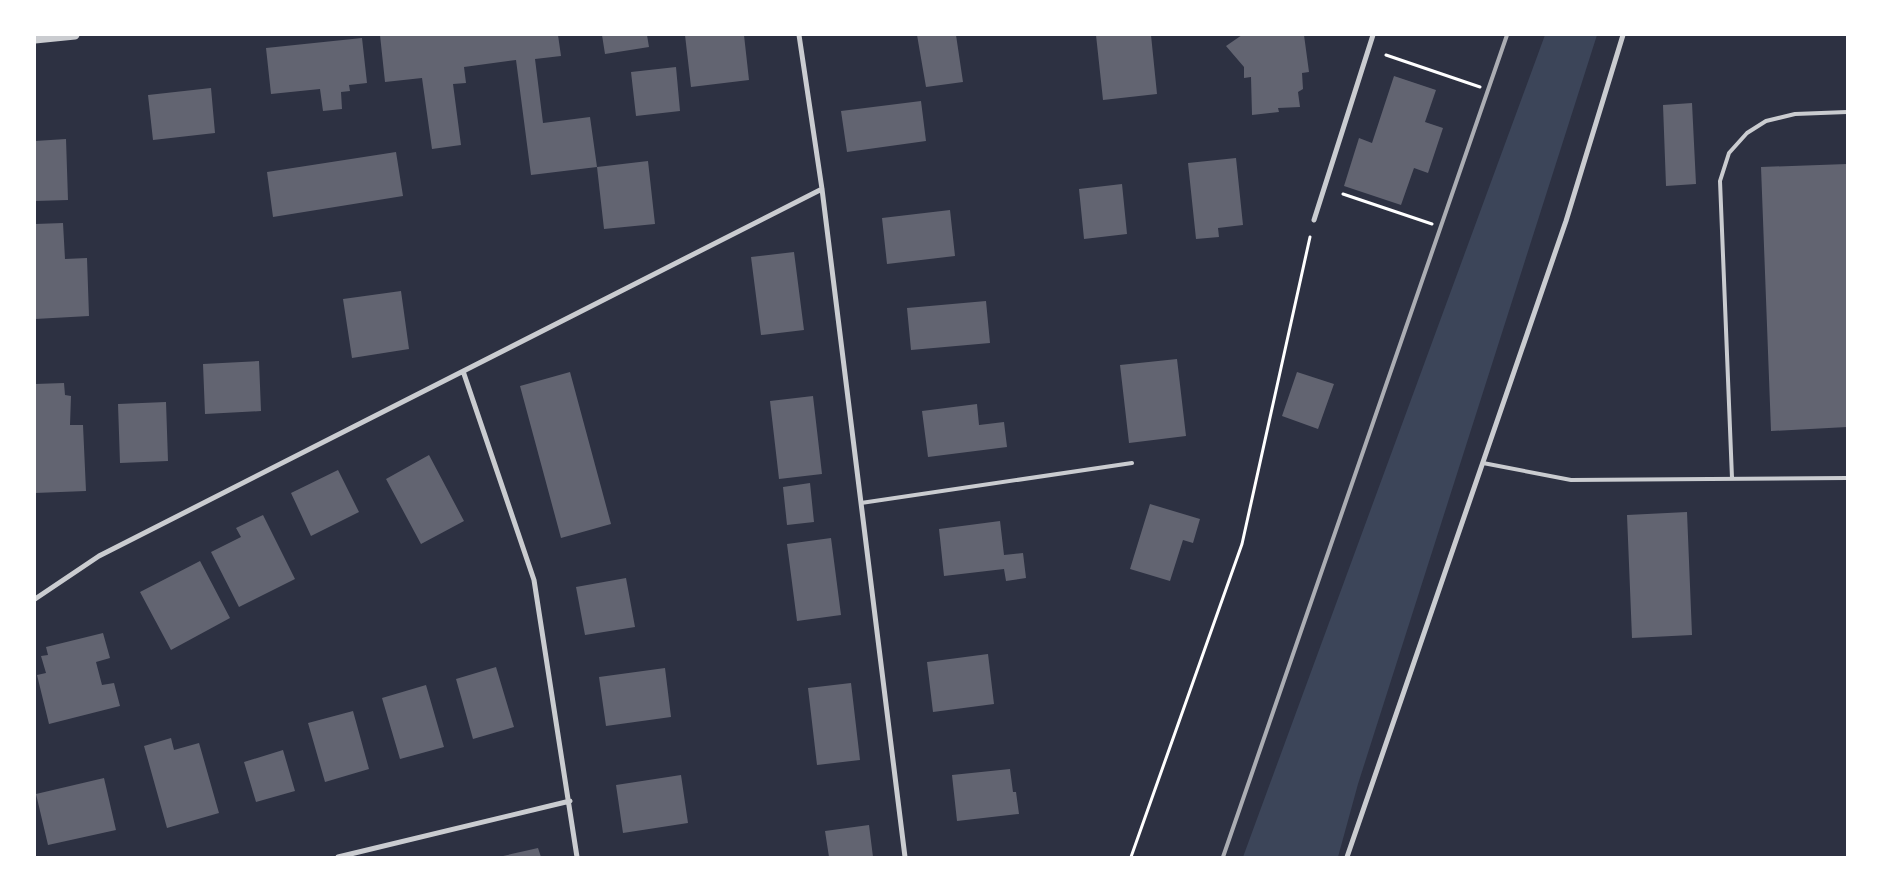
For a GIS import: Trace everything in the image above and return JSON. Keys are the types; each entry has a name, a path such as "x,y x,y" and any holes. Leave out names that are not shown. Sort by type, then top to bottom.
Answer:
{"street":[{"path":"35,39 75,35"},
{"path":"799,35 822,190 905,857"},
{"path":"1314,220 1373,35"},
{"path":"1347,857 1566,221 1623,35"},
{"path":"35,599 99,556 822,190"},
{"path":"463,371 534,580 578,857"},
{"path":"338,857 570,801"}],"lane":[{"path":"1732,478 1720,182 1729,153 1747,133 1766,121 1795,114 1847,112"},
{"path":"861,503 1132,463"},
{"path":"1483,463 1571,480 1847,478"}],"path":[{"path":"1368,50 1480,87"},
{"path":"1324,188 1432,224"},
{"path":"1131,857 1242,544 1314,220"}],"shaded area":[{"path":"1545,35 1597,35 1358,784 1338,857 1243,857"}],"building":[{"path":"380,35 558,35 561,56 535,59 543,123 590,117 597,167 531,175 516,60 464,67 466,83 453,84 461,145 432,149 422,78 385,82"},
{"path":"602,35 647,35 649,47 605,54"},
{"path":"685,35 744,35 749,80 691,87"},
{"path":"917,35 956,35 963,82 926,87"},
{"path":"1096,35 1151,35 1157,94 1103,100"},
{"path":"1242,35 1304,35 1309,72 1302,73 1303,89 1298,92 1300,107 1278,108 1279,112 1252,115 1251,77 1244,78 1244,67 1226,46"},
{"path":"362,38 367,83 349,85 350,91 341,92 342,109 323,111 320,89 271,94 266,48"},
{"path":"676,67 680,111 636,116 631,72"},
{"path":"1394,76 1436,90 1425,122 1443,128 1428,173 1414,168 1401,205 1344,186 1359,138 1372,143"},
{"path":"211,88 215,133 153,140 148,95"},
{"path":"921,101 926,141 847,152 841,111"},
{"path":"1692,103 1696,184 1666,186 1663,105"},
{"path":"66,139 68,200 35,201 35,141"},
{"path":"396,152 403,196 273,217 267,172"},
{"path":"1236,158 1243,225 1218,228 1219,237 1196,239 1188,163"},
{"path":"648,161 655,224 604,229 597,167"},
{"path":"1847,164 1847,427 1771,431 1761,167"},
{"path":"1122,184 1127,234 1084,239 1079,189"},
{"path":"950,210 955,256 887,264 882,218"},
{"path":"63,223 65,259 87,258 89,316 35,319 35,224"},
{"path":"794,252 804,330 761,335 751,257"},
{"path":"401,291 409,349 352,358 343,299"},
{"path":"986,301 990,343 911,350 907,308"},
{"path":"1177,359 1186,436 1129,443 1120,365"},
{"path":"259,361 261,411 205,414 203,364"},
{"path":"570,372 611,524 561,538 520,386"},
{"path":"1297,372 1334,384 1318,429 1282,416"},
{"path":"64,383 65,395 71,396 70,425 83,425 86,491 35,493 35,384"},
{"path":"813,396 822,474 779,479 770,401"},
{"path":"166,402 168,461 120,463 118,404"},
{"path":"977,404 979,425 1004,422 1007,447 928,457 922,411"},
{"path":"429,455 464,521 421,544 386,479"},
{"path":"338,470 359,512 311,536 291,493"},
{"path":"810,483 814,522 787,525 783,487"},
{"path":"1150,504 1200,519 1193,543 1183,540 1170,581 1130,569"},
{"path":"1687,512 1692,635 1632,638 1627,515"},
{"path":"263,515 295,579 239,607 211,552 241,537 236,528"},
{"path":"1000,521 1004,555 1023,553 1026,578 1006,581 1004,569 944,576 939,529"},
{"path":"831,538 841,615 797,621 787,544"},
{"path":"200,561 230,618 171,650 140,592"},
{"path":"626,578 635,627 585,635 576,587"},
{"path":"103,633 110,658 96,662 102,685 114,683 120,706 49,724 37,675 46,673 41,656 48,655 46,647"},
{"path":"988,654 994,704 933,712 927,662"},
{"path":"496,667 514,727 473,739 456,679"},
{"path":"665,668 671,717 606,726 599,677"},
{"path":"851,683 860,760 817,765 808,688"},
{"path":"426,685 444,747 400,759 382,698"},
{"path":"353,711 369,769 325,782 308,723"},
{"path":"171,738 174,750 199,743 219,813 167,828 144,746"},
{"path":"283,750 295,791 256,802 244,762"},
{"path":"1010,769 1013,792 1016,792 1019,814 957,821 952,775"},
{"path":"681,775 688,823 623,833 616,785"},
{"path":"104,778 116,830 48,845 36,794"},
{"path":"869,825 873,857 829,857 825,831"},
{"path":"538,848 541,857 503,857 503,856"}],"railway":[{"path":"1223,857 1507,35"}]}
